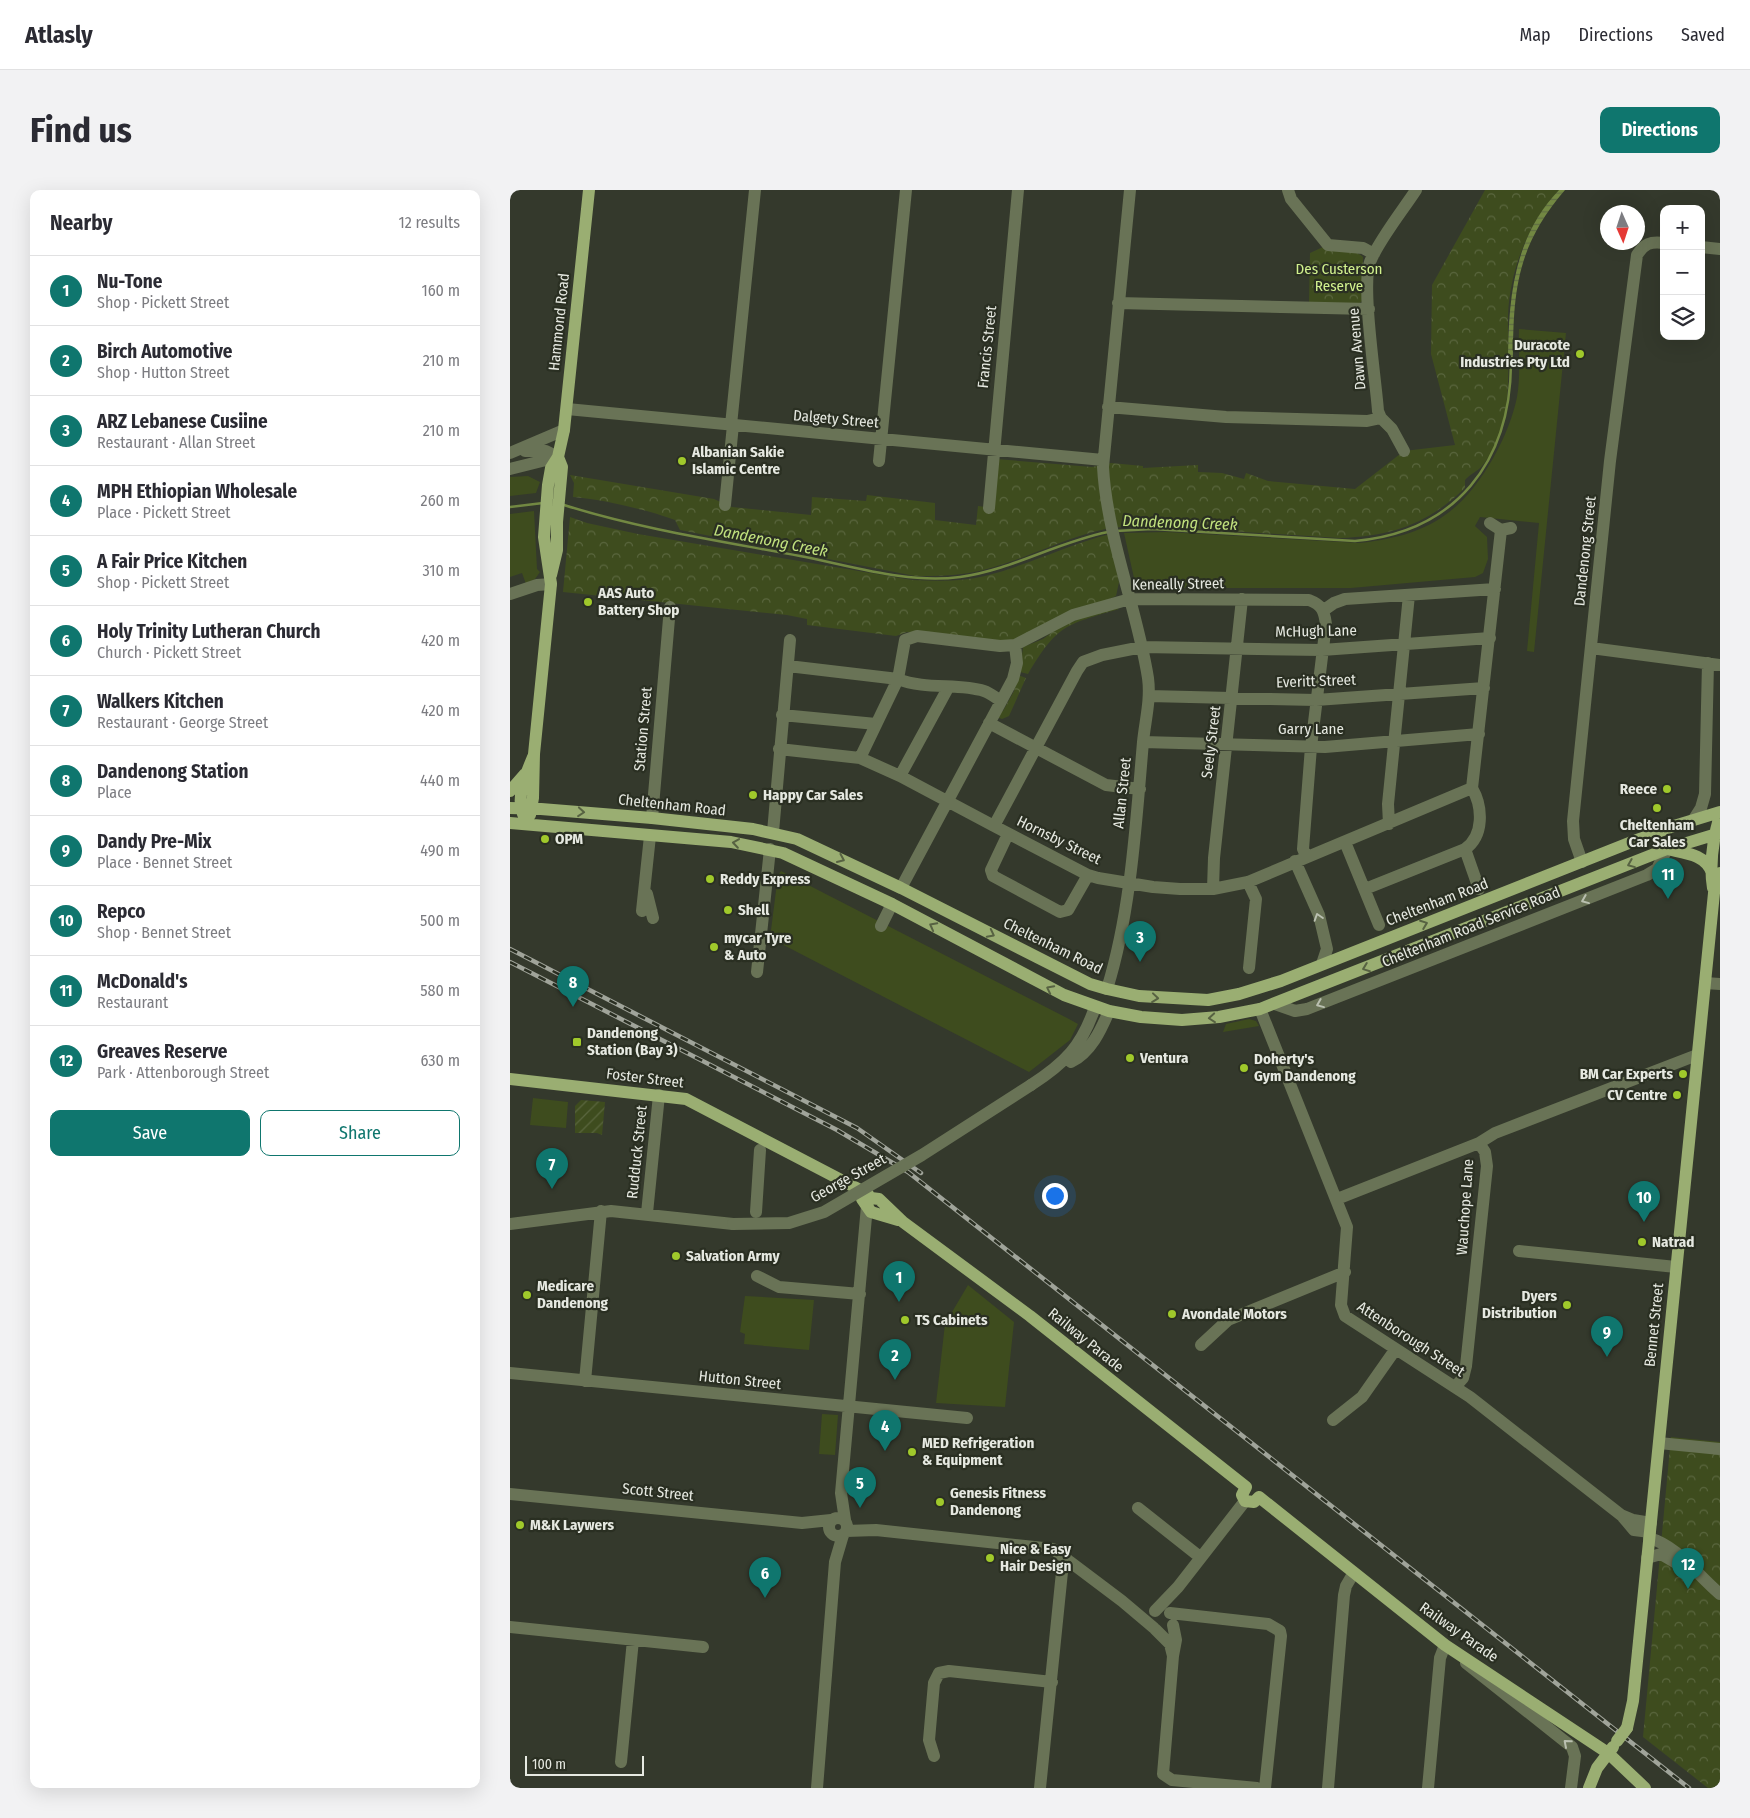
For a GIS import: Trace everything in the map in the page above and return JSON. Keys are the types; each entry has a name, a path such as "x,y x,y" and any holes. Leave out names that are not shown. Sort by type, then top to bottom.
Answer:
{"main road":[{"name":"Hammond Road","path":"521,808 536,771 534,754 551,580 557,554 551,522 552,486 562,467 558,457 567,409 589,190"},
{"name":"Hammond Road","path":"521,808 526,773 534,754"},
{"path":"510,791 526,773"},
{"name":"Cheltenham Road","path":"521,808 652,818 772,832 796,839 843,859 1082,981 1138,996 1208,1000 1239,994 1322,964 1694,819 1720,814"},
{"path":"521,808 526,824"},
{"name":"Bennet Street","path":"1589,1788 1596,1771 1627,1728 1633,1701 1716,873 1717,834 1720,814"},
{"name":"Station Street","path":"650,836 652,818"},
{"name":"Cheltenham Road","path":"510,822 731,842 770,849 800,859 892,904 1047,987 1109,1011"},
{"path":"770,849 772,832"},
{"path":"1107,989 1109,1011 1146,1018 1182,1020 1219,1017 1260,1010 1667,849 1717,834"},
{"path":"1667,849 1702,858 1716,873"},
{"name":"Dandenong Street","path":"1582,862 1590,881"},
{"path":"892,904 902,888"},
{"path":"1095,1007 1107,989"},
{"name":"Foster Street","path":"510,1079 689,1100 762,1137 845,1184 875,1206"},
{"name":"Railway Parade","path":"875,1206 903,1222 1030,1316 1246,1487"},
{"path":"1246,1487 1256,1488 1259,1497 1254,1502 1245,1501 1242,1495 1246,1487"},
{"name":"Railway Parade","path":"1259,1497 1353,1574 1449,1648 1608,1753 1645,1788"}],"street":[{"path":"725,505 755,190"},
{"path":"879,461 906,190"},
{"name":"Francis Street","path":"989,508 1018,190"},
{"name":"Allan Street","path":"1107,989 1120,947 1140,789 1143,742 1149,696 1142,647 1124,577 1107,497 1103,460 1130,190"},
{"path":"1288,190 1291,199 1328,245 1363,248 1374,254"},
{"name":"Dawn Avenue","path":"1404,451 1392,429 1378,412 1369,309 1369,268 1374,254 1416,190"},
{"name":"Dandenong Street","path":"1582,862 1574,839 1573,821 1610,461 1637,255 1643,245 1653,242 1660,243"},
{"path":"1705,247 1720,248"},
{"path":"1118,302 1369,309"},
{"path":"1108,407 1226,417 1367,421 1381,418"},
{"name":"Dalgety Street","path":"567,409 1103,460"},
{"path":"510,454 564,430"},
{"path":"510,454 536,450 553,453 558,457"},
{"path":"510,469 526,467 558,457"},
{"path":"526,467 538,470 552,486"},
{"path":"1365,889 1465,849 1473,843 1479,826 1479,803 1472,788 1495,589 1506,529 1490,523"},
{"path":"510,594 551,580"},
{"path":"1322,964 1327,949 1319,915 1300,859 1303,849 1311,746 1326,624 1324,610 1334,603 1345,599 1495,589"},
{"path":"1389,824 1388,804 1409,595"},
{"name":"Keneally Street","path":"1015,645 1073,616 1130,599 1308,600 1319,604 1324,610"},
{"name":"Seely Street","path":"1213,889 1214,858 1233,698 1242,599"},
{"name":"Station Street","path":"652,818 670,607"},
{"path":"860,758 898,679 905,640 917,636 1000,646 1015,645 1016,670 990,723 902,888"},
{"name":"McHugh Lane","path":"994,826 1083,662 1102,655 1142,647 1322,650 1490,638"},
{"path":"772,832 790,640"},
{"path":"1591,648 1714,664 1704,798 1701,808 1694,819"},
{"path":"788,666 986,692 1001,701"},
{"path":"900,776 948,688"},
{"name":"Everitt Street","path":"1149,696 1316,700 1484,688"},
{"path":"782,715 876,724"},
{"path":"990,723 1106,785 1140,789"},
{"name":"Garry Lane","path":"1143,742 1311,746 1479,734"},
{"name":"Hornsby Street","path":"779,749 860,758 900,776 1088,875 1152,888 1213,889 1248,882 1472,788"},
{"path":"1008,834 991,870 993,876 1060,912 1068,910 1088,875"},
{"name":"Station Street","path":"648,915 645,884 650,836"},
{"path":"1345,842 1379,925"},
{"path":"757,972 770,849"},
{"path":"1465,849 1479,889"},
{"name":"Cheltenham Road Service Road","path":"1275,1004 1295,1011 1307,1009 1647,875 1657,869 1667,849"},
{"path":"1248,882 1256,899 1249,968"},
{"path":"881,926 892,904"},
{"path":"1705,983 1720,984"},
{"name":"George Street","path":"1055,1068 1080,1042 1095,1007"},
{"name":"Attenborough Street","path":"1260,1010 1337,1199 1348,1233 1341,1305 1345,1316 1470,1397 1621,1515 1633,1530 1650,1531 1720,1594"},
{"name":"George Street","path":"510,1224 601,1211 648,1213 733,1224 789,1223 824,1212 914,1160 1055,1068 1081,1056 1099,1033 1109,1011"},
{"name":"Wauchope Lane","path":"1454,1387 1463,1378 1466,1366 1487,1166 1485,1152 1479,1143 1495,1133 1697,1055"},
{"name":"Rudduck Street","path":"648,1213 659,1095"},
{"path":"1337,1199 1479,1143"},
{"path":"756,1212 760,1150"},
{"path":"816,1788 848,1407 865,1242 875,1206"},
{"path":"585,1381 601,1211"},
{"path":"1519,1251 1676,1267"},
{"path":"1201,1346 1228,1320 1345,1272"},
{"path":"757,1276 776,1287 860,1294"},
{"path":"1334,1420 1362,1397 1395,1350"},
{"name":"Hutton Street","path":"510,1373 967,1418"},
{"path":"1658,1443 1720,1449"},
{"name":"Scott Street","path":"510,1494 876,1530 1055,1550 1122,1601 1154,1629 1170,1644 1173,1656"},
{"path":"1178,1586 1172,1618 1165,1632 1154,1629 1150,1621 1155,1612 1245,1501"},
{"path":"1138,1508 1200,1557"},
{"name":"Attenborough Street","path":"1647,1558 1661,1554 1700,1578"},
{"path":"1040,1788 1062,1572 1068,1560"},
{"path":"1328,1788 1344,1595 1346,1586 1353,1574"},
{"name":"Scott Street","path":"1122,1601 1141,1613 1155,1612"},
{"path":"1155,1612 1162,1609 1172,1618 1176,1640 1162,1769 1164,1774 1172,1780 1257,1788"},
{"path":"1172,1618 1201,1617 1268,1624 1280,1631 1265,1788"},
{"path":"510,1627 703,1647"},
{"path":"621,1762 634,1640"},
{"path":"1428,1788 1440,1655 1449,1648 1476,1673 1572,1747 1575,1754 1571,1788"},
{"path":"934,1756 929,1740 934,1683 939,1673 949,1671 1052,1682"}],"green space":[{"path":"1485,190 1559,190 1538,217 1530,232 1512,281 1508,315 1508,373 1505,413 1493,450 1482,466 1465,480 1465,488 1437,511 1408,526 1377,534 1340,538 1151,526 1117,527 1103,529 1065,541 1002,565 956,575 915,576 680,530 675,520 664,516 610,503 573,497 574,483 570,475 714,499 732,507 811,515 812,497 866,501 867,495 935,503 935,520 976,525 978,506 993,508 996,459 1092,467 1111,463 1143,466 1143,468 1198,465 1198,472 1222,473 1244,479 1246,473 1268,481 1355,489 1404,451 1455,445 1431,354 1432,285"},
{"name":"Des Custerson Reserve","path":"1323,247 1333,251 1354,252 1363,257 1362,301 1360,303 1309,303 1310,253"},
{"path":"1519,329 1566,333 1534,652 1527,651 1539,523 1480,517 1475,526 1487,537 1488,559 1483,573 1475,577 1351,588 1147,588 1134,578 1124,533 1166,532 1359,543 1404,535 1436,521 1458,505 1481,478 1500,446 1517,397"},
{"path":"528,476 540,482 536,493 510,496 510,477"},
{"path":"534,511 537,569 540,572 535,579 526,584 522,573 510,577 510,514"},
{"path":"570,517 587,523 638,534 912,580 940,581 985,576 1110,534 1119,582 1116,596 1012,642 907,632 896,636 807,625 807,619 787,615 563,592"},
{"path":"1115,606 1119,609 1074,623 1064,629 1047,645 1028,674 1020,672 1023,647 1043,639 1060,626"},
{"path":"1018,675 1026,678 1009,716 1002,719 997,717 999,712 1003,711 1014,691"},
{"path":"781,871 1078,1024 1070,1040 1029,1072 770,938 778,875"},
{"path":"1249,1019 1256,1021 1259,1026 1223,1032 1226,1024"},
{"path":"533,1098 568,1102 566,1128 530,1125"},
{"path":"581,1100 605,1102 602,1135 597,1133 575,1133 575,1106"},
{"path":"968,1285 1014,1322 1005,1407 936,1403 945,1324"},
{"path":"745,1296 814,1300 809,1350 744,1344 745,1334 740,1332"},
{"path":"822,1414 838,1415 835,1455 819,1454"},
{"path":"1671,1437 1720,1442 1720,1788 1708,1788 1643,1737"}],"shaded area":[{"path":"1559,190 1565,190 1548,211 1536,232 1520,273 1514,317 1513,367 1508,367 1509,319 1516,273 1522,251 1531,229 1543,209"}],"waterway":[{"name":"Dandenong Creek","path":"1116,531 1152,529 1355,541 1391,535 1422,523 1448,507 1470,486 1488,461 1500,432 1508,399 1511,364"},
{"name":"Dandenong Creek","path":"510,507 543,503"},
{"name":"Dandenong Creek","path":"564,505 680,534 880,573 940,579 960,577 998,568 1071,542 1108,532"}],"railway":[{"path":"510,949 857,1128 921,1173"},
{"path":"510,962 837,1130 908,1172 1689,1788"}],"place":[{"name":"Duracote Industries Pty Ltd","path":"1580,354"},
{"name":"Albanian Sakie Islamic Centre","path":"682,461"},
{"name":"AAS Auto Battery Shop","path":"588,602"},
{"name":"Reece","path":"1667,789"},
{"name":"Happy Car Sales","path":"753,795"},
{"name":"Cheltenham Car Sales","path":"1657,808"},
{"name":"OPM","path":"545,839"},
{"name":"Reddy Express","path":"710,879"},
{"name":"McDonald's","path":"1668,899"},
{"name":"Shell","path":"728,910"},
{"name":"mycar Tyre & Auto","path":"714,947"},
{"name":"ARZ Lebanese Cusiine","path":"1140,962"},
{"name":"Dandenong Station","path":"573,1007"},
{"name":"Dandenong Station (Bay 3)","path":"577,1042"},
{"name":"Ventura","path":"1130,1058"},
{"name":"Doherty's Gym Dandenong","path":"1244,1068"},
{"name":"BM Car Experts","path":"1683,1074"},
{"name":"CV Centre","path":"1677,1095"},
{"name":"Walkers Kitchen","path":"552,1189"},
{"name":"Repco","path":"1644,1222"},
{"name":"Natrad","path":"1642,1242"},
{"name":"Salvation Army","path":"676,1256"},
{"name":"Medicare Dandenong","path":"527,1295"},
{"name":"Nu-Tone","path":"899,1302"},
{"name":"Dyers Distribution","path":"1567,1305"},
{"name":"Avondale Motors","path":"1172,1314"},
{"name":"TS Cabinets","path":"905,1320"},
{"name":"Dandy Pre-Mix","path":"1607,1357"},
{"name":"Birch Automotive","path":"895,1380"},
{"name":"MPH Ethiopian Wholesale","path":"885,1451"},
{"name":"MED Refrigeration & Equipment","path":"912,1452"},
{"name":"Genesis Fitness Dandenong","path":"940,1502"},
{"name":"A Fair Price Kitchen","path":"860,1508"},
{"name":"M&K Laywers","path":"520,1525"},
{"name":"Nice & Easy Hair Design","path":"990,1558"},
{"name":"Greaves Reserve","path":"1688,1589"},
{"name":"Holy Trinity Lutheran Church","path":"765,1598"}]}
